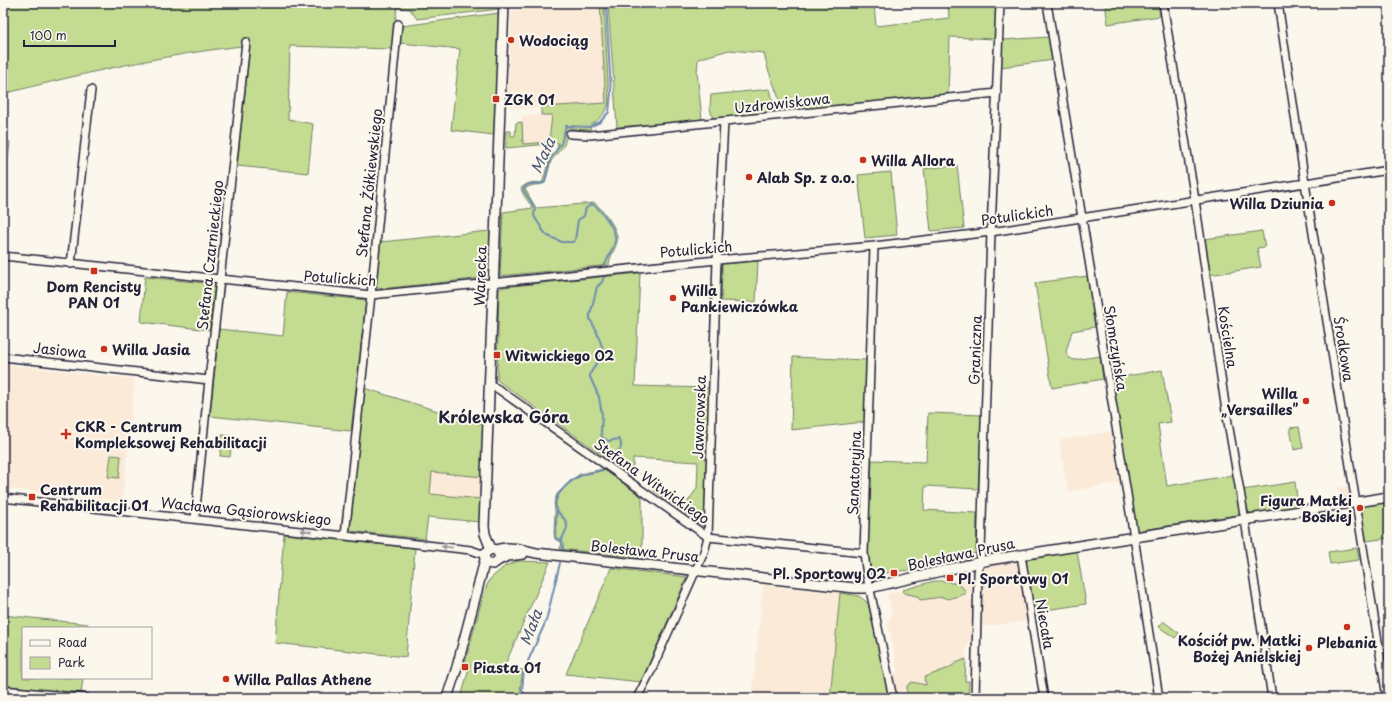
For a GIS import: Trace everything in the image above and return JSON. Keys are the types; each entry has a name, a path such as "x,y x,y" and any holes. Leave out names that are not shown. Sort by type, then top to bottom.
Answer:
{"street":[{"name":"Warecka","path":"491,556 484,526 504,3"},
{"name":"Graniczna","path":"975,698 1000,3"},
{"name":"Słomczyńska","path":"1047,3 1134,538 1158,698"},
{"name":"Kościelna","path":"1163,3 1272,698"},
{"name":"Środkowa","path":"1278,3 1305,183 1387,698"},
{"name":"Stefana Żółkiewskiego","path":"345,535 398,24"},
{"name":"Stefana Czarnieckiego","path":"195,518 246,42"},
{"path":"71,264 91,90"},
{"name":"Uzdrowiskowa","path":"570,134 590,135 997,93"},
{"name":"Jaworowska","path":"637,698 650,673 694,570 704,552 708,537 717,260 724,122"},
{"name":"Potulickich","path":"3,256 371,295 717,260 874,246 991,232 1389,170"},
{"name":"Sanatoryjna","path":"874,246 864,553 869,588 893,698"},
{"name":"Jasiowa","path":"3,358 209,380"},
{"name":"Stefana Witwickiego","path":"490,386 498,389 708,537 864,553"},
{"name":"Bolesława Prusa","path":"491,556 536,553 855,588 869,588 980,562 1389,497"},
{"name":"Wacława Gąsiorowskiego","path":"3,498 345,535 471,550 491,556"},
{"name":"Niecała","path":"1021,555 1044,698"},
{"path":"447,698 457,667 476,595 491,556"},
{"path":"3,690 86,698"}],"shaded area":[{"path":"576,3 600,3 606,103 513,109 507,103 510,43 513,42 513,37 510,36 511,11"},
{"path":"552,114 549,142 522,144 522,116"},
{"name":"CKR - Centrum Kompleksowej Rehabilitacji","path":"3,364 135,379 122,502 3,488"},
{"path":"1111,431 1120,483 1068,492 1059,440"},
{"path":"432,471 482,477 481,499 430,494"},
{"path":"1349,486 1351,497 1340,500 1338,488"},
{"path":"1018,561 1027,621 981,627 983,566"},
{"path":"968,575 973,580 973,592 968,594 969,598 973,602 970,645 967,645 966,659 965,681 969,681 968,698 898,698 893,674 898,673 888,623 892,614 887,594 934,581 954,580 954,578"},
{"path":"763,585 840,593 830,698 790,698 752,694"}],"green space":[{"path":"3,3 499,3 499,9 417,19 410,9 397,8 392,49 290,46 288,119 313,124 308,173 237,166 250,45 125,65 3,94"},
{"path":"600,3 604,3 608,106 602,115 591,125 590,130 569,128 564,145 551,161 545,183 534,185 525,189 536,208 595,203 610,220 616,231 617,241 609,265 500,276 503,212 533,208 524,196 521,188 530,183 541,183 543,181 549,159 559,143 506,148 506,131 511,131 511,136 515,136 516,123 522,122 523,144 549,142 552,115 541,115 541,107 606,103"},
{"path":"608,3 893,3 874,5 876,26 949,18 948,3 997,3 995,39 950,37 948,94 784,112 768,69 764,53 729,50 698,59 697,72 702,120 617,127"},
{"path":"1105,3 1158,3 1160,16 1108,24"},
{"path":"499,13 494,135 451,130 460,49 400,43 402,26"},
{"path":"1049,37 1054,60 1001,67 1002,40"},
{"path":"770,89 776,112 713,120 710,108 711,95"},
{"path":"3,141 10,142 3,201"},
{"path":"957,165 964,228 931,231 924,169"},
{"path":"891,172 897,235 865,238 858,175"},
{"path":"490,231 489,272 484,278 379,289 375,285 380,242"},
{"path":"1262,231 1265,247 1257,248 1261,267 1209,275 1204,239"},
{"path":"758,261 756,302 721,301 722,264"},
{"path":"640,273 635,386 709,388 704,527 654,491 657,485 685,506 697,488 698,462 633,458 633,477 497,380 499,289 504,287"},
{"path":"1088,276 1095,327 1072,331 1066,352 1068,357 1074,360 1100,356 1103,379 1052,388 1035,283"},
{"path":"145,277 215,284 209,330 141,322"},
{"path":"287,292 366,300 351,431 210,416 219,329 283,336"},
{"path":"793,357 867,360 865,422 791,430"},
{"path":"1162,370 1171,422 1158,424 1167,486 1233,475 1240,511 1237,515 1136,531 1111,379"},
{"path":"364,388 483,425 482,477 432,472 430,494 481,499 480,522 428,517 425,539 350,531"},
{"path":"928,413 982,415 978,489 925,486 924,510 977,513 976,553 916,570 896,571 872,576 867,558 872,460 926,462"},
{"path":"1299,427 1303,448 1294,450 1290,428"},
{"path":"222,435 232,436 230,457 220,456"},
{"path":"111,455 121,456 119,478 108,477"},
{"path":"603,469 642,497 642,558 560,549 562,543 555,539 554,503 557,494 571,480 580,474"},
{"path":"1295,482 1298,506 1254,514 1248,512 1243,490"},
{"path":"1389,502 1389,538 1366,541 1361,508 1363,506"},
{"path":"284,534 415,548 406,657 275,643"},
{"path":"1357,548 1359,560 1330,564 1328,552"},
{"path":"1077,551 1086,604 1033,612 1025,560"},
{"path":"518,561 550,562 504,667 523,670 520,690 525,698 461,698 470,664 465,663 484,592 490,579 505,566"},
{"path":"611,568 687,577 641,682 566,674"},
{"path":"934,581 958,583 965,590 965,594 948,599 942,597 920,600 917,596 904,593 903,590"},
{"path":"840,593 859,596 868,603 889,698 830,698"},
{"path":"3,615 88,624 88,627 22,627 22,679 83,679 81,694 3,685"},
{"path":"1163,621 1179,633 1175,638 1159,627"},
{"path":"966,659 965,681 969,681 968,698 907,698 907,686 912,682 926,685 926,682 924,681 925,677 949,668"}],"waterway":[{"name":"Mała","path":"605,265 614,244 615,236 608,220 596,207 592,204 586,208 584,216 578,220 575,240 573,242 562,242 548,236 544,232 534,216 535,208 523,190 527,185 545,182 550,159 561,144 566,126 589,127 600,122 609,112 611,92 606,3"},
{"name":"Mała","path":"604,277 602,282 597,287 590,315 590,319 596,330 603,352 590,374 590,377 599,397 602,415 602,437 608,441 619,439 621,442 620,450 611,460"},
{"name":"Mała","path":"563,549 562,540 567,529 567,525 557,510 556,499 563,489 577,477 603,470"},
{"name":"Mała","path":"557,510 555,537 562,540"},
{"name":"Mała","path":"527,698 522,690 524,670 546,621 560,563"}],"place":[{"name":"Wodociąg","path":"511,40"},
{"name":"ZGK 01","path":"496,99"},
{"name":"Willa Allora","path":"863,160"},
{"name":"Alab Sp. z o.o.","path":"749,177"},
{"name":"Willa Dziunia","path":"1332,203"},
{"name":"Dom Rencisty PAN 01","path":"94,271"},
{"name":"Willa Pankiewiczówka","path":"673,298"},
{"name":"Willa Jasia","path":"104,349"},
{"name":"Witwickiego 02","path":"497,355"},
{"name":"Willa „Versailles”","path":"1306,401"},
{"name":"CKR - Centrum Kompleksowej Rehabilitacji","path":"66,434"},
{"name":"Centrum Rehabilitacji 01","path":"32,497"},
{"name":"Figura Matki Boskiej","path":"1360,508"},
{"name":"Pl. Sportowy 02","path":"894,573"},
{"name":"Pl. Sportowy 01","path":"950,578"},
{"name":"Plebania","path":"1347,627"},
{"name":"Kościół pw. Matki Bożej Anielskiej","path":"1309,648"},
{"name":"Piasta 01","path":"465,667"},
{"name":"Willa Pallas Athene","path":"226,679"}],"district":[{"name":"Królewska Góra","path":"504,416"}]}
